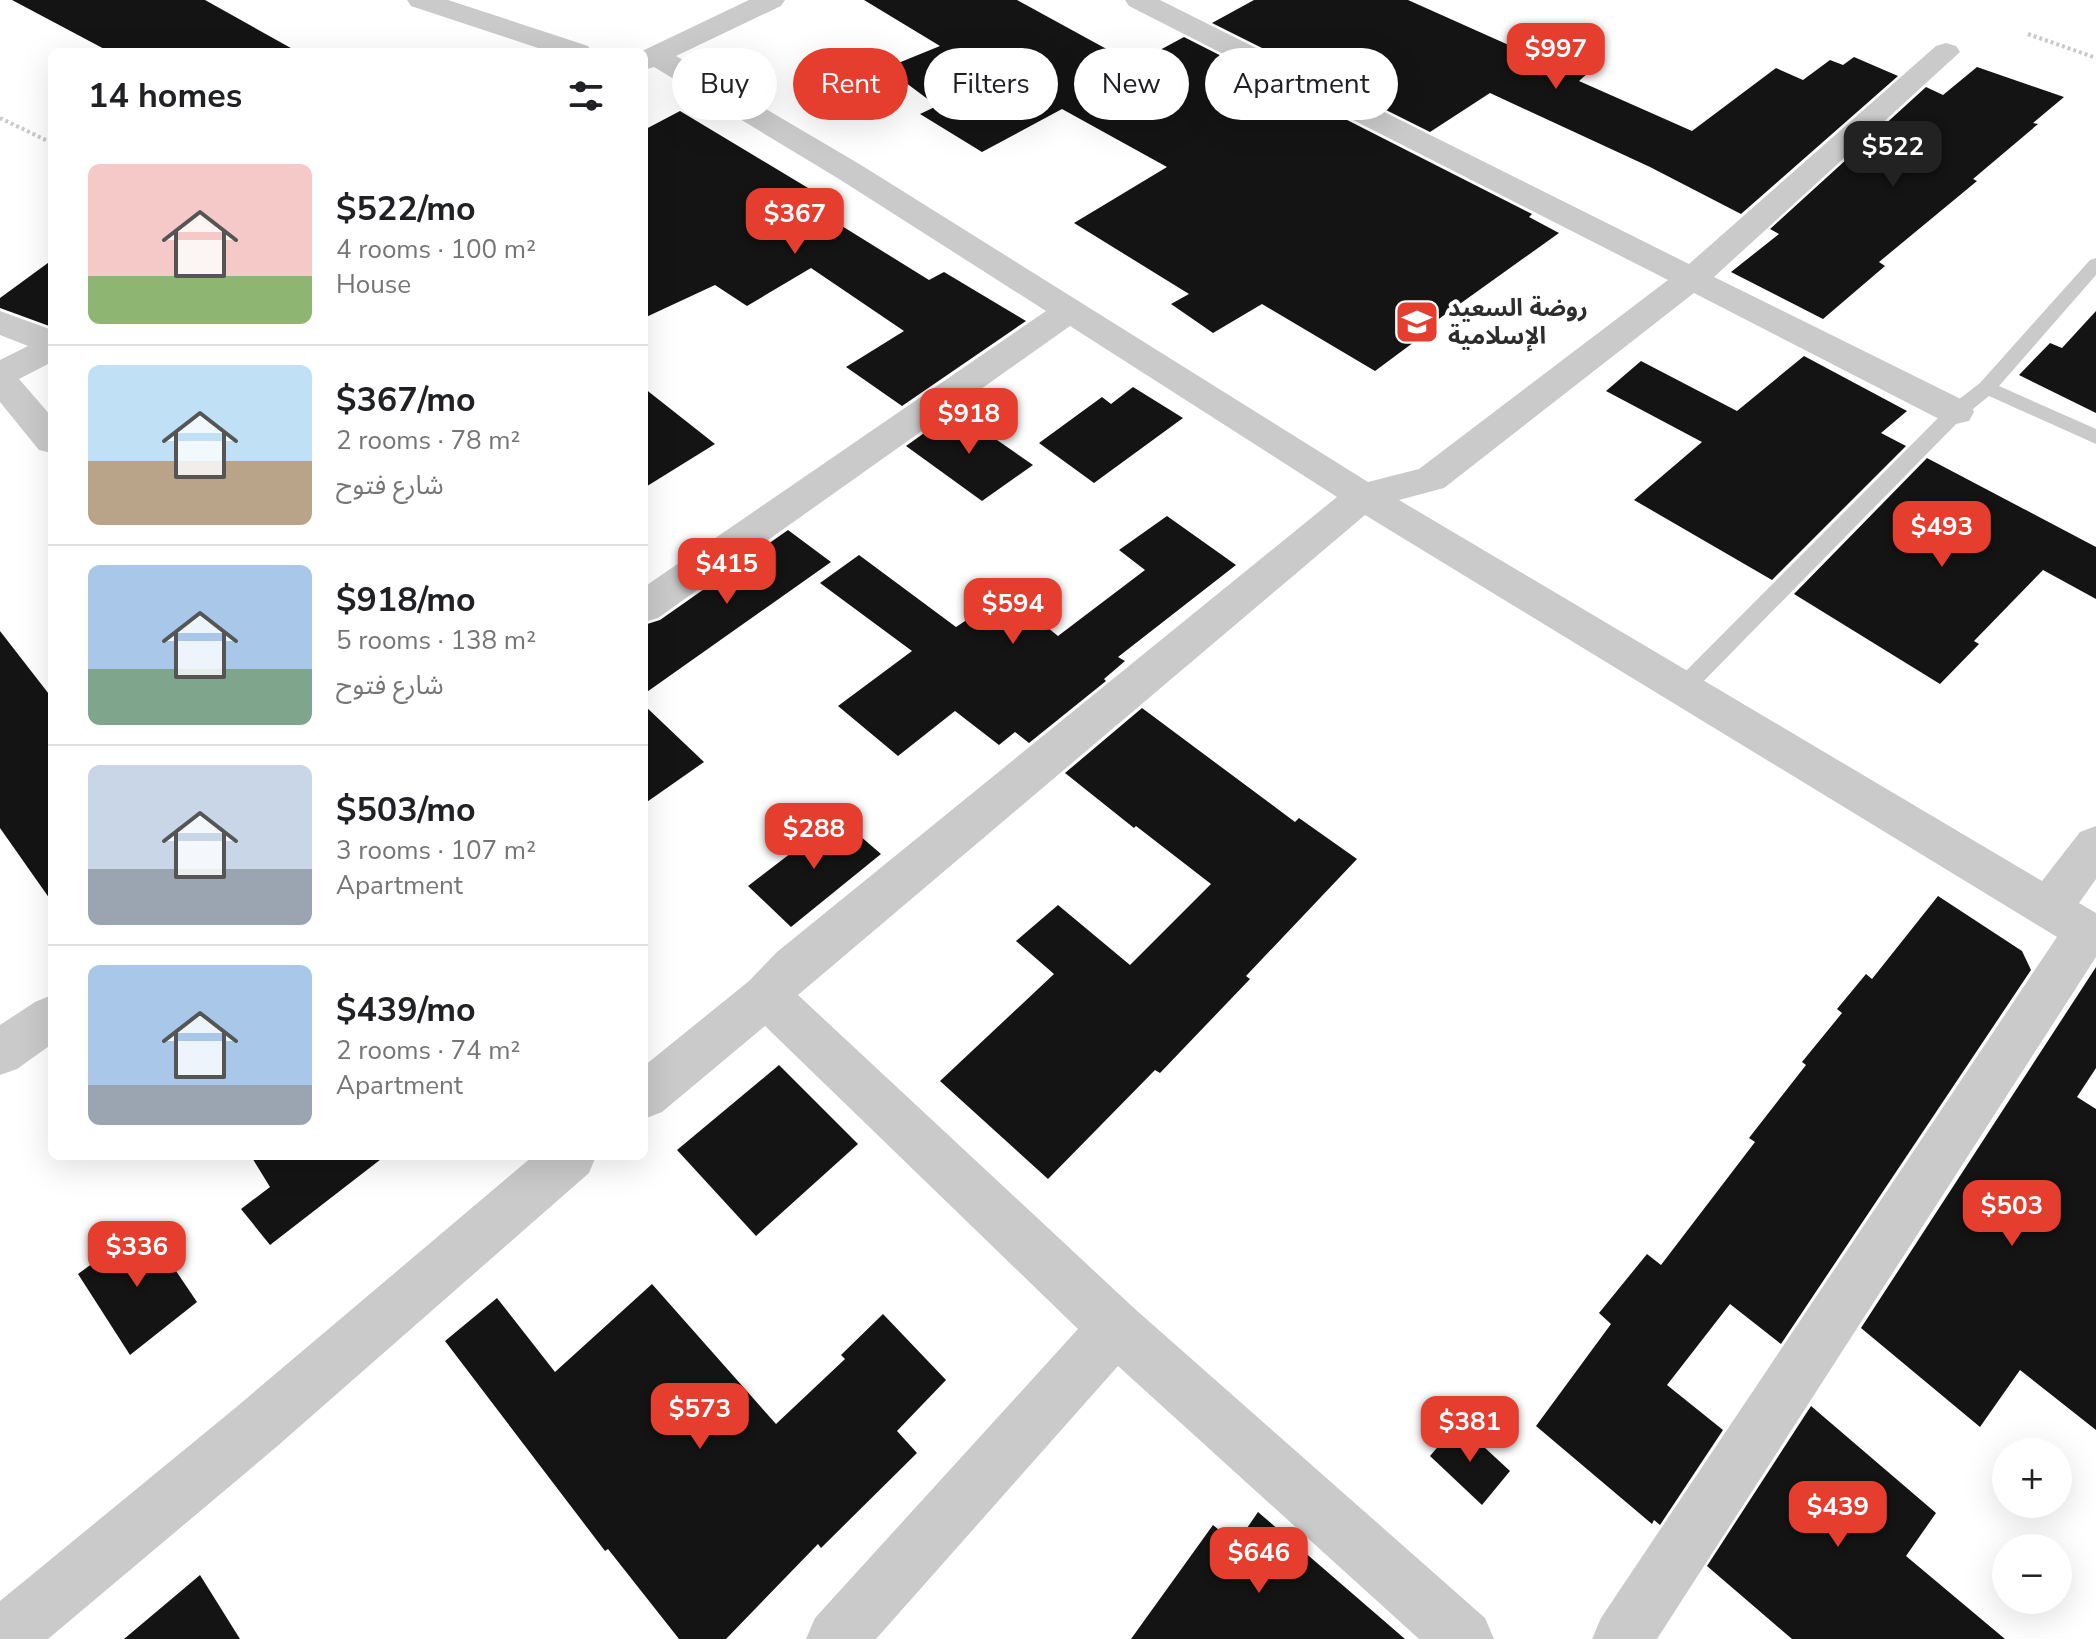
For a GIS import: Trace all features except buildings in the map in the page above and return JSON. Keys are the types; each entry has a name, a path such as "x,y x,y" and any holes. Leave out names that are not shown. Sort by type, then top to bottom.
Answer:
{"street":[{"path":"421,0 566,48"},
{"path":"650,58 771,0"},
{"path":"1139,0 1298,83 1694,277 1956,412"},
{"path":"648,1093 766,996 794,967 1363,496 1431,479 1694,277 1946,52"},
{"path":"650,58 850,172 1067,312 1363,496 2077,925"},
{"path":"648,604 1067,312"},
{"path":"0,322 48,343"},
{"path":"48,347 0,377 48,436"},
{"path":"1622,1639 2077,925 2096,845"},
{"path":"766,996 1116,1328 1464,1639"},
{"path":"0,1053 48,1020"},
{"path":"1,1639 254,1429 566,1160"},
{"path":"836,1639 1116,1328"}],"lane":[{"path":"1682,689 1956,412 1987,388 2096,264"},
{"path":"1987,388 2096,437"}],"path":[{"path":"2028,34 2096,58"},
{"path":"0,118 48,141"}],"place":[{"name":"روضة السعيد الإسلامية","path":"1417,322"}]}
